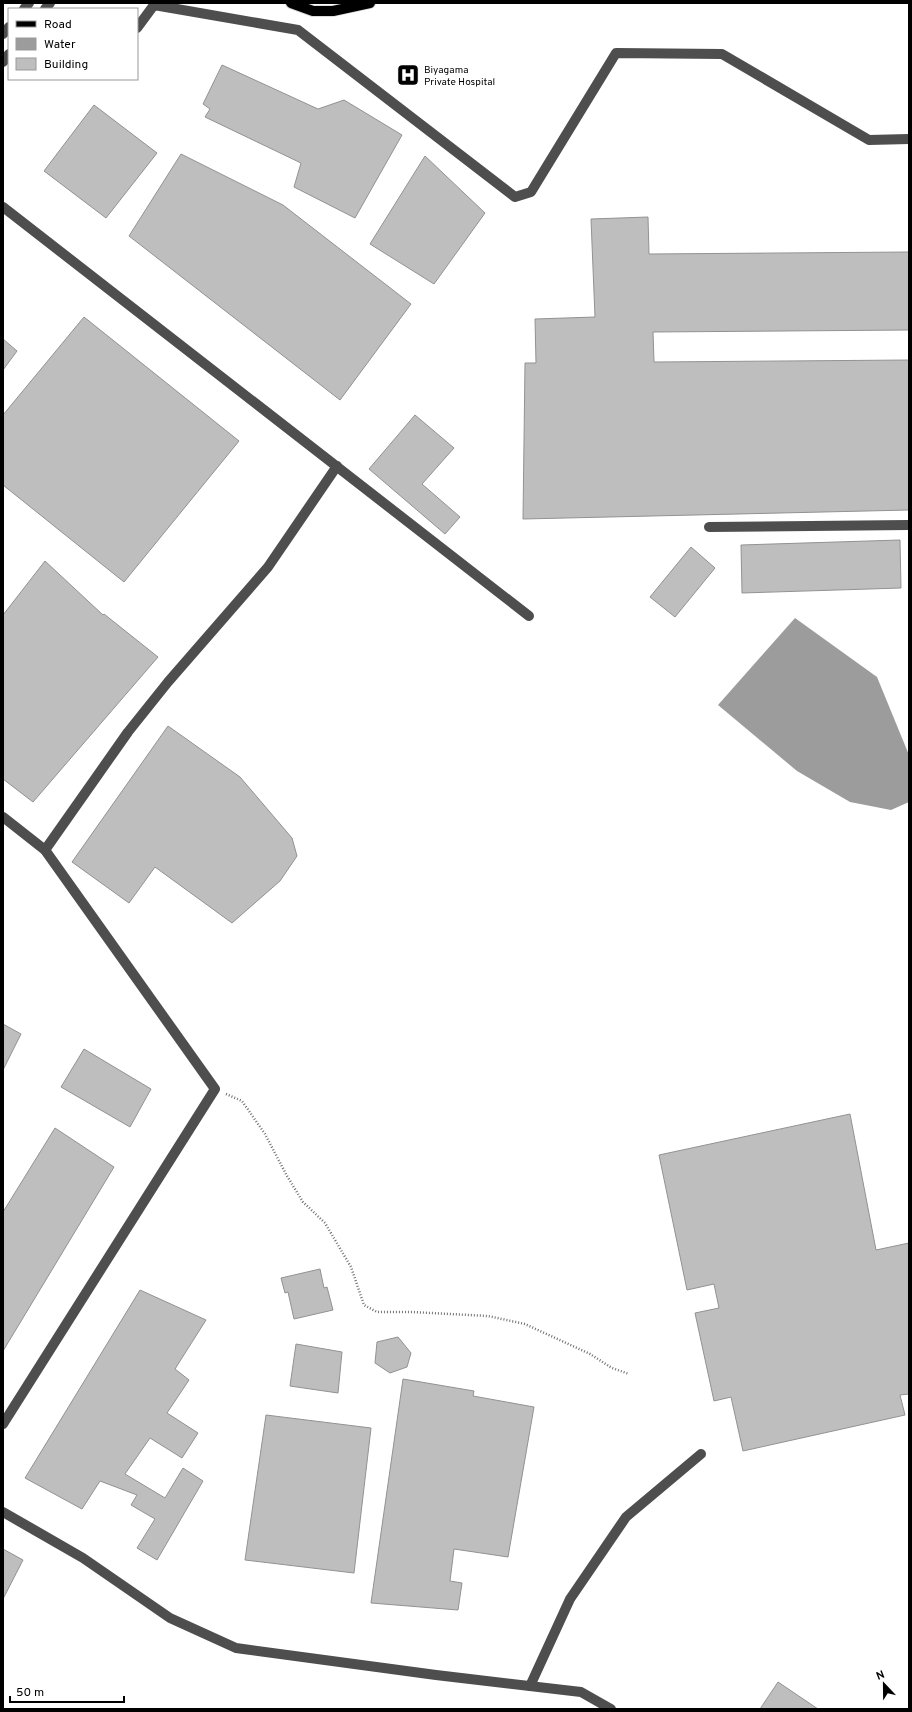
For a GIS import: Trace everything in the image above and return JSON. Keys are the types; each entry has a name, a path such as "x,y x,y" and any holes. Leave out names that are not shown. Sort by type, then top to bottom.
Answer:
{"main road":[{"path":"291,3 313,11 333,11 370,3"}],"lane":[{"path":"138,27 154,5 298,30 515,197 531,192 616,53 722,54 869,140 909,138"},
{"path":"3,207 529,616"},
{"path":"45,850 128,732 168,682 268,567 337,466"},
{"path":"709,527 909,525"},
{"path":"3,817 45,850 215,1089 3,1424"},
{"path":"530,1686 570,1599 626,1517 700,1454"},
{"path":"3,1512 83,1558 170,1618 236,1648 581,1692 611,1709"}],"path":[{"path":"215,1089 242,1101 265,1134 287,1176 303,1202 326,1223 351,1267 364,1305 377,1312 412,1312 488,1316 525,1324 590,1354 612,1368 629,1374"}],"water":[{"path":"795,618 877,677 909,755 909,802 891,810 850,802 797,771 718,705"}],"building":[{"path":"222,65 318,109 344,100 402,135 355,218 294,187 301,163 205,117 210,109 203,104"},
{"path":"94,105 157,153 106,218 44,171"},
{"path":"181,154 283,205 411,304 340,400 129,236"},
{"path":"425,156 485,213 434,284 370,244"},
{"path":"648,217 649,254 909,252 909,330 653,332 654,362 909,360 909,510 523,519 525,363 536,363 535,319 595,317 591,219"},
{"path":"84,317 239,441 124,582 3,485 3,415"},
{"path":"3,339 17,351 3,370"},
{"path":"415,415 454,448 422,484 460,517 445,534 369,469"},
{"path":"900,540 901,588 742,593 741,545"},
{"path":"691,547 715,568 675,617 650,597"},
{"path":"45,561 103,615 104,614 158,657 33,802 3,779 3,615"},
{"path":"168,726 240,777 292,838 297,856 280,881 232,923 155,867 129,903 72,862"},
{"path":"3,1024 21,1034 3,1070"},
{"path":"84,1049 151,1089 130,1127 61,1087"},
{"path":"850,1114 876,1250 909,1243 909,1394 900,1395 905,1415 743,1451 731,1397 714,1401 695,1313 719,1308 714,1284 687,1290 659,1155"},
{"path":"55,1128 114,1167 3,1351 3,1212"},
{"path":"320,1269 324,1288 327,1287 333,1310 294,1319 288,1292 285,1293 281,1278"},
{"path":"140,1290 206,1320 175,1369 189,1380 167,1413 198,1433 182,1458 150,1438 125,1474 165,1498 183,1468 203,1481 157,1560 137,1548 155,1519 131,1505 137,1495 100,1481 82,1509 25,1478"},
{"path":"398,1337 411,1353 407,1367 390,1373 375,1363 377,1342"},
{"path":"296,1344 342,1352 338,1393 290,1386"},
{"path":"403,1379 474,1391 473,1396 534,1407 508,1557 454,1549 450,1581 462,1583 458,1610 371,1603"},
{"path":"266,1415 371,1428 354,1573 245,1560"},
{"path":"3,1549 23,1560 3,1599"},
{"path":"778,1682 818,1709 760,1709"}],"place":[{"name":"Biyagama Private Hospital","path":"408,75"}]}
